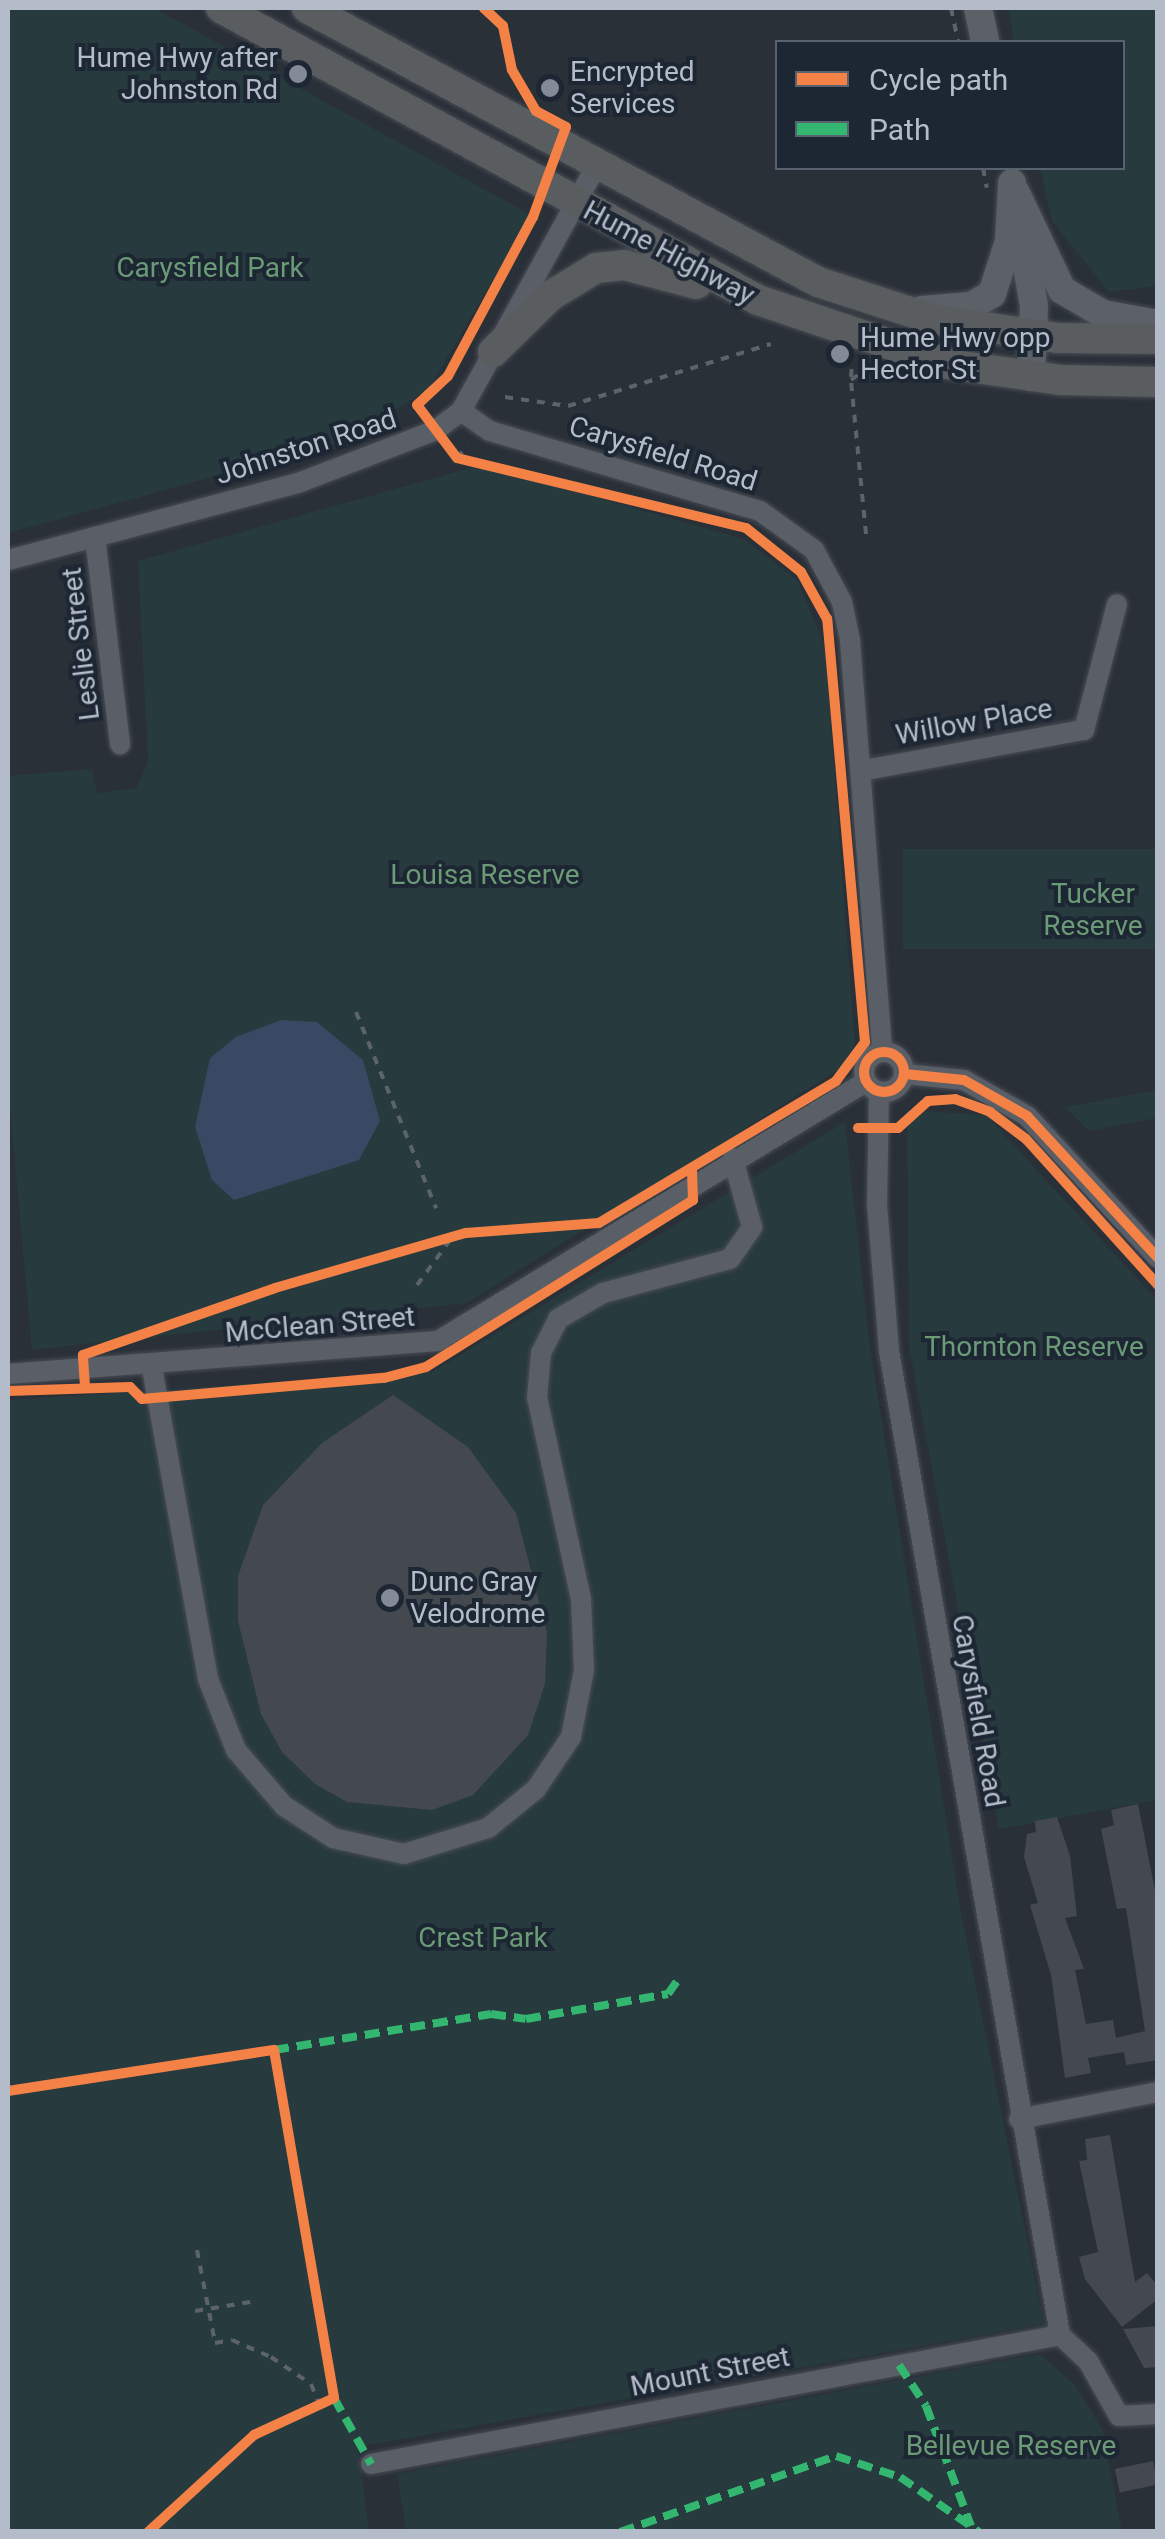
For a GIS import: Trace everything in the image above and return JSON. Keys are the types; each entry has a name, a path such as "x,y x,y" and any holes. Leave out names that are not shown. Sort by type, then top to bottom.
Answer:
{"highway":[{"name":"Hume Highway","path":"220,8 758,300 948,364 1031,377 1158,382"},
{"name":"Hume Highway","path":"308,8 742,246 883,308 1035,335 1158,339"},
{"path":"493,352 573,278 611,265 758,300"}],"main road":[{"path":"978,8 984,40"},
{"path":"883,308 953,310 992,294 1010,241 1011,175"},
{"path":"1011,175 1062,290 1102,314 1158,324"},
{"path":"1011,175 1035,335 1031,377"}],"street":[{"name":"Johnston Road","path":"8,560 298,484 436,430 461,412 596,166"},
{"name":"Carysfield Road","path":"461,412 490,431 726,499 794,532 842,602 864,770 882,1052"},
{"name":"Leslie Street","path":"95,537 120,744"},
{"name":"Willow Place","path":"864,770 1084,730 1117,604"},
{"path":"882,1052 896,1055 904,1074 895,1089 872,1087 866,1062 882,1052"},
{"path":"904,1074 964,1080 1027,1116 1158,1258"},
{"name":"Carysfield Road","path":"872,1087 890,1351 1019,2119 1060,2335"},
{"name":"McClean Street","path":"8,1374 152,1368 438,1341 733,1159 872,1087"},
{"path":"152,1368 208,1679 236,1750 284,1806 333,1838 404,1854 488,1828 536,1789 571,1736 584,1670 581,1599 536,1398 541,1352 558,1319 604,1293 730,1259 752,1227 733,1159"},
{"path":"1019,2119 1158,2092"},
{"path":"1060,2335 1088,2361 1118,2416 1158,2414"},
{"name":"Mount Street","path":"371,2464 1060,2335"}],"path":[{"path":"951,8 958,40"},
{"path":"505,397 568,406 770,344"},
{"path":"852,362 866,534"},
{"path":"851,380 870,366"},
{"path":"436,430 457,458 470,452"},
{"path":"356,1012 436,1208"},
{"path":"435,1240 466,1233"},
{"path":"417,1285 453,1236"},
{"path":"197,2250 215,2343 232,2340 272,2358 310,2384 318,2401"},
{"path":"195,2311 250,2302"},
{"path":"302,2410 334,2398"}],"green space":[{"name":"Carysfield Park","path":"8,8 154,8 531,215 428,390 344,441 8,533"},
{"path":"1008,8 1157,8 1157,286 1109,292 1052,221 1040,170 1125,170 1125,40 1014,40"},
{"name":"Louisa Reserve","path":"481,465 744,539 797,580 825,646 855,1045 841,1068 467,1303 32,1350 8,1086 8,776 92,769 97,793 136,788 148,763 138,561"},
{"name":"Tucker Reserve","path":"903,849 1157,849 1157,949 903,949"},
{"path":"1157,1090 1157,1118 1089,1131 1065,1107"},
{"name":"Thornton Reserve","path":"907,1110 986,1115 1157,1300 1157,1800 999,1829 909,1346"},
{"name":"Crest Park","path":"845,1122 869,1341 961,1912 1044,2324 358,2447 369,2531 8,2531 8,1400 432,1372"},
{"name":"Bellevue Reserve","path":"1040,2354 1075,2385 1103,2431 1122,2531 406,2531 397,2474"}],"water":[{"path":"281,1020 317,1022 363,1060 380,1121 359,1160 234,1200 212,1180 195,1127 210,1058 236,1037"}],"building":[{"name":"Dunc Gray Velodrome","path":"393,1395 468,1447 516,1513 547,1632 545,1684 528,1735 473,1795 432,1810 347,1802 315,1784 282,1752 261,1714 238,1621 238,1576 263,1505 322,1443"},
{"path":"1138,1804 1158,1906 1158,2060 1126,2065 1124,2052 1088,2058 1091,2073 1065,2078 1051,1975 1030,1905 1038,1903 1024,1857 1027,1834 1036,1832 1035,1821 1057,1817 1070,1856 1077,1916 1065,1918 1084,1969 1075,1970 1086,2024 1113,2020 1116,2038 1145,2031 1126,1908 1117,1909 1101,1829 1114,1825 1111,1810"},
{"path":"1110,2135 1135,2282 1147,2273 1158,2286 1158,2299 1122,2327 1085,2279 1079,2257 1098,2252 1079,2161 1087,2160 1085,2139"},
{"path":"1158,2326 1158,2367 1144,2368 1123,2329"},
{"path":"1153,2461 1158,2484 1120,2493 1115,2469"}],"marked path":[{"path":"274,2050 491,2014 526,2019 668,1994 677,1981"},
{"path":"899,2365 926,2406 971,2526"},
{"path":"334,2398 371,2464"},
{"path":"620,2532 836,2456 900,2477 979,2532"}],"cycle path":[{"path":"85,1386 83,1355 275,1288 466,1233 599,1223 836,1081 865,1042 827,619 801,572 746,528 457,458 417,405 448,376 533,217 566,127 536,111 512,70 503,26 484,8"},
{"path":"884,1052 898,1058 904,1072 898,1086 884,1092 870,1086 864,1072 870,1058 884,1052"},
{"path":"905,1074 964,1080 1027,1116 1158,1258"},
{"path":"858,1128 898,1128 928,1101 955,1099 990,1112 1026,1139 1158,1285"},
{"path":"8,1391 130,1387 142,1399 384,1378 426,1367 693,1200 692,1169"},
{"path":"8,2091 274,2050 334,2398 254,2435 148,2532"}],"place":[{"name":"Hume Hwy after Johnston Rd","path":"298,74"},
{"name":"Encrypted Services","path":"550,88"},
{"name":"Hume Hwy opp Hector St","path":"840,354"},
{"name":"Dunc Gray Velodrome","path":"390,1598"}]}
